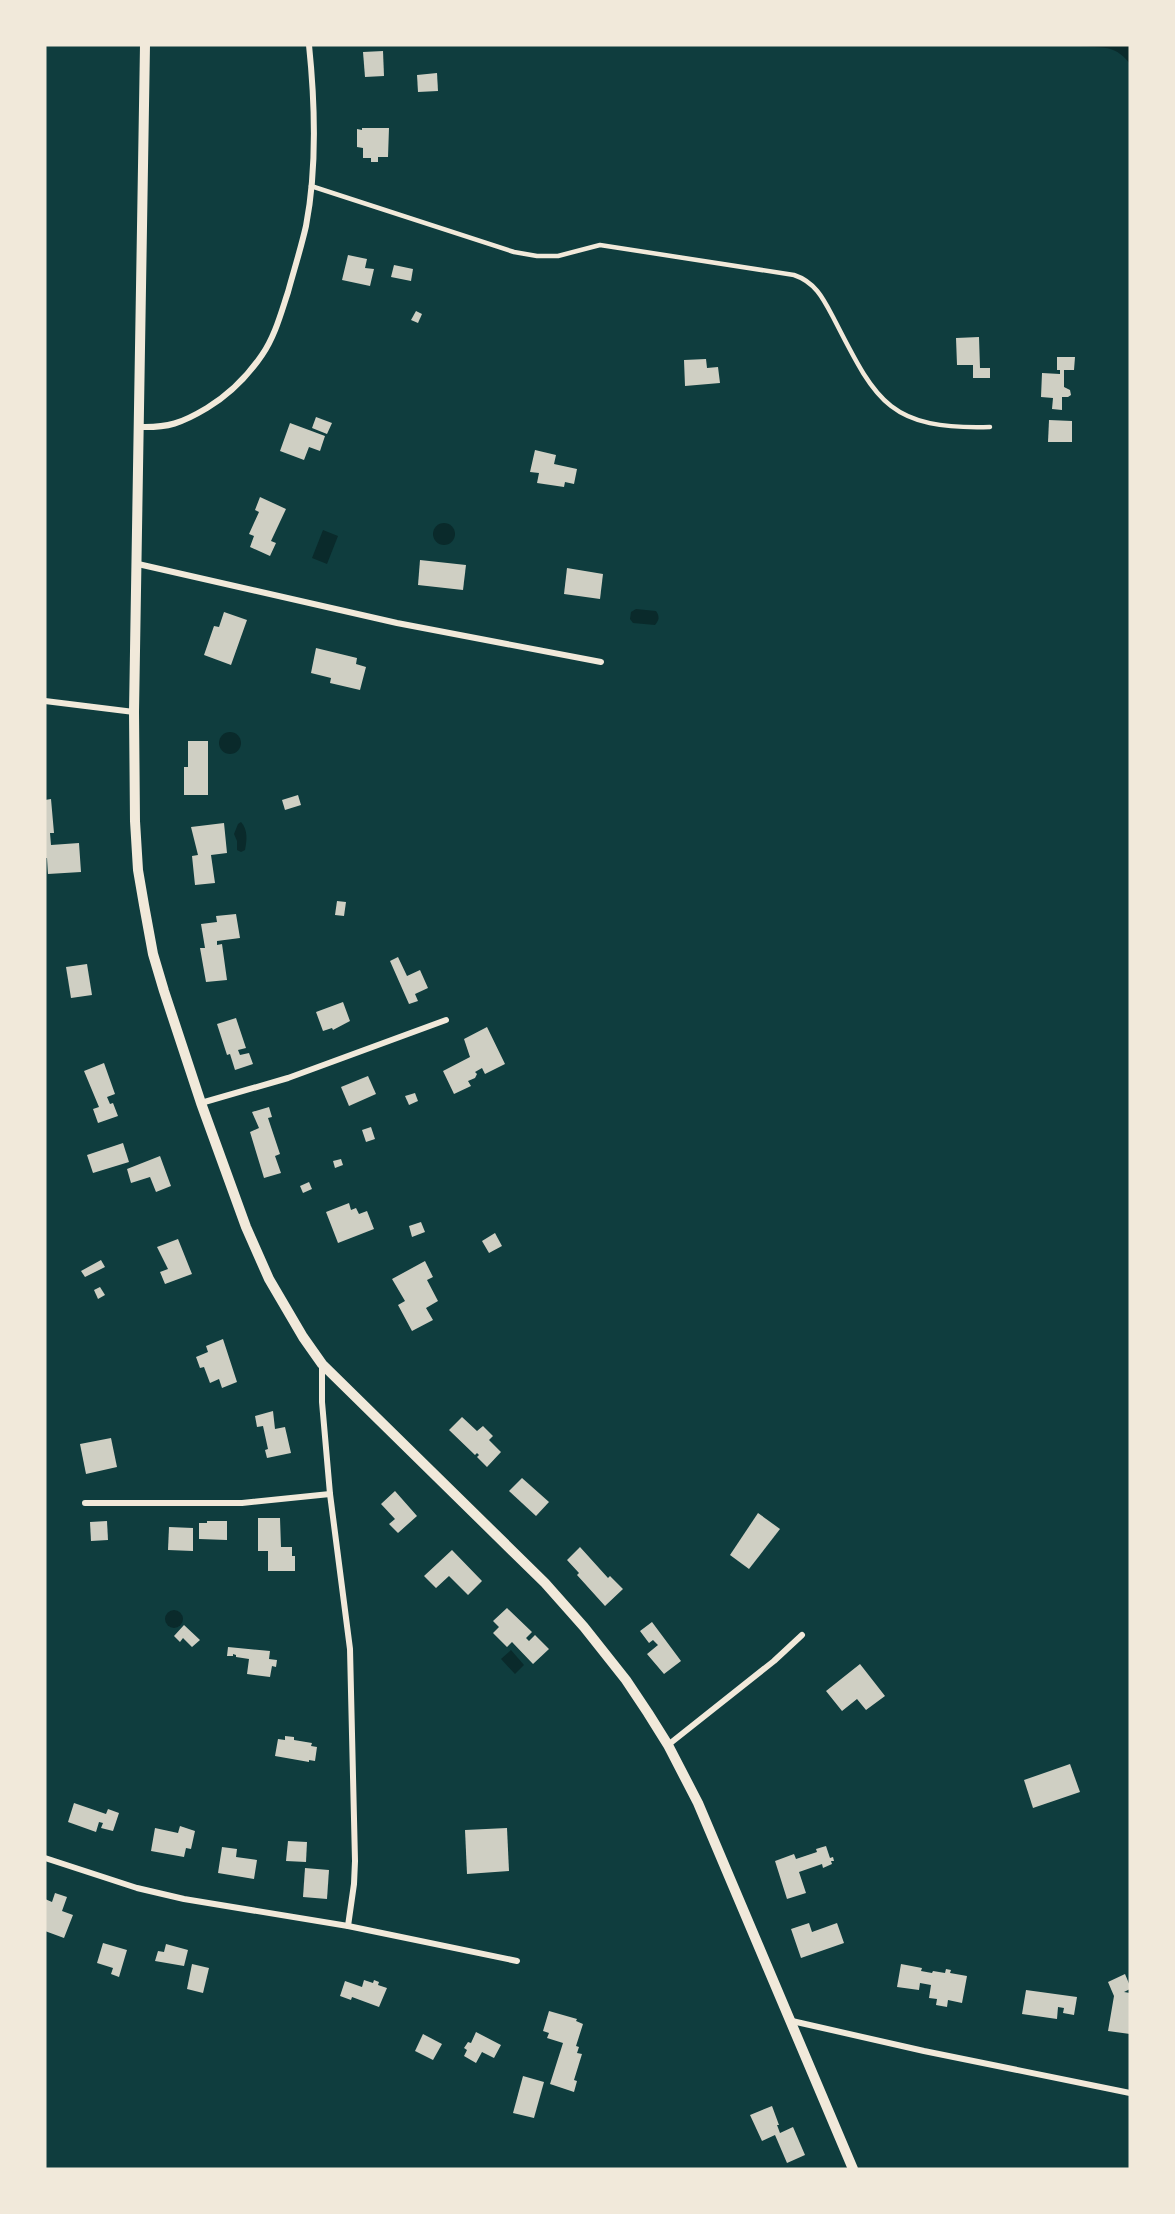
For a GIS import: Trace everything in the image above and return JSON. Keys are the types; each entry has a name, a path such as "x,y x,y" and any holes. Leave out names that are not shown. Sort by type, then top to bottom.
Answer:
{"street":[{"path":"145,45 134,712 135,821 138,870 164,991 201,1103 243,1222 269,1279 322,1364 545,1583 626,1680 668,1745 702,1813 854,2169"},
{"path":"139,427 161,428 177,423 198,413 233,390 263,354 278,322 296,266 305,228 311,186 313,99 309,45"},
{"path":"138,564 397,623 601,662"},
{"path":"45,701 134,712"},
{"path":"201,1103 288,1078 446,1020"},
{"path":"322,1364 322,1402 330,1494 350,1649 355,1861 348,1926"},
{"path":"84,1503 242,1503 330,1494"},
{"path":"668,1745 774,1661 802,1635"},
{"path":"45,1857 137,1888 184,1899 348,1926 517,1961"},
{"path":"792,2021 991,2066 1130,2093"}],"lane":[{"path":"311,186 514,252 537,256 558,256 600,245 803,278 820,294 867,380 885,401 922,422 956,428 990,427"}],"water":[{"path":"1074,45 1130,45 1130,64 1111,49"},
{"path":"444,523 452,526 455,534 452,542 444,545 436,542 433,534 436,526"},
{"path":"323,530 338,536 327,564 312,558"},
{"path":"636,609 656,611 658,618 655,625 633,623 630,619 631,612"},
{"path":"230,732 238,735 241,743 238,751 230,754 222,751 219,743 222,735"},
{"path":"241,822 245,828 246,839 245,850 241,852 237,850 234,834"},
{"path":"170,1610 178,1610 183,1615 181,1626 170,1628 165,1623 165,1615"},
{"path":"511,1650 524,1665 515,1674 501,1659"}],"building":[{"path":"383,51 384,76 365,77 363,52"},
{"path":"437,73 438,91 418,92 417,75"},
{"path":"362,128 389,128 388,157 378,157 378,162 371,162 371,158 363,158 363,148 357,147 357,129 362,130"},
{"path":"348,255 367,259 365,268 374,269 370,286 342,280"},
{"path":"394,265 413,269 411,281 391,277"},
{"path":"416,311 422,314 418,323 411,320"},
{"path":"979,337 980,368 990,368 990,378 973,378 973,365 957,365 956,338"},
{"path":"1057,357 1075,357 1074,370 1064,370 1064,387 1070,390 1071,395 1062,397 1062,410 1052,409 1053,398 1041,397 1042,373 1060,374 1060,370 1057,370"},
{"path":"706,359 707,368 718,367 720,383 685,386 684,360"},
{"path":"316,417 332,423 327,434 312,428"},
{"path":"1049,420 1072,421 1072,442 1048,442"},
{"path":"290,423 325,436 320,451 309,447 304,460 280,451"},
{"path":"535,450 556,455 554,464 577,469 574,484 565,482 564,487 537,483 539,473 530,472"},
{"path":"260,497 286,509 271,541 276,543 270,556 250,547 254,536 249,534 259,512 255,510"},
{"path":"420,560 466,565 463,590 418,585"},
{"path":"567,568 603,574 600,599 564,594"},
{"path":"224,612 247,620 231,665 204,655 214,626 219,627"},
{"path":"316,648 357,658 356,664 366,667 360,690 330,683 331,678 311,673"},
{"path":"188,741 208,741 208,795 184,795 184,767 188,767"},
{"path":"298,795 301,805 285,810 282,800"},
{"path":"51,799 54,833 50,833 51,845 79,843 81,872 48,874 47,858 45,858 45,800"},
{"path":"224,823 227,853 211,855 215,883 195,885 192,856 198,855 191,827"},
{"path":"337,901 346,902 344,916 335,915"},
{"path":"236,914 240,938 217,941 217,945 222,944 227,980 206,982 200,948 205,948 201,924 217,922 216,916"},
{"path":"398,957 407,976 420,970 428,988 415,994 418,1001 409,1004 390,961"},
{"path":"87,964 92,995 71,998 66,967"},
{"path":"343,1002 350,1021 333,1030 332,1028 323,1031 316,1012"},
{"path":"236,1018 246,1048 238,1050 240,1055 249,1053 253,1064 235,1070 230,1054 227,1055 217,1024"},
{"path":"487,1027 505,1064 485,1074 482,1068 475,1072 477,1074 475,1078 468,1081 471,1086 454,1094 443,1071 470,1057 464,1039"},
{"path":"104,1063 115,1094 107,1097 110,1104 113,1103 118,1116 98,1123 93,1109 99,1107 84,1071"},
{"path":"368,1076 376,1094 349,1106 341,1087"},
{"path":"415,1093 418,1101 409,1105 405,1096"},
{"path":"269,1107 272,1117 268,1118 280,1154 275,1156 281,1173 264,1178 250,1132 259,1128 252,1112"},
{"path":"371,1127 375,1139 366,1142 362,1130"},
{"path":"123,1143 129,1162 93,1173 87,1155"},
{"path":"160,1156 171,1186 156,1192 150,1177 131,1183 127,1169"},
{"path":"341,1159 343,1165 335,1168 333,1161"},
{"path":"309,1182 312,1189 303,1193 300,1186"},
{"path":"349,1203 351,1210 356,1208 359,1214 367,1211 374,1229 338,1243 326,1212"},
{"path":"421,1222 425,1232 412,1237 409,1226"},
{"path":"495,1233 502,1246 489,1253 482,1241"},
{"path":"178,1239 192,1274 165,1284 160,1272 168,1269 157,1247"},
{"path":"101,1260 105,1267 85,1277 81,1271"},
{"path":"425,1261 433,1277 427,1280 438,1301 426,1308 433,1320 412,1331 398,1305 405,1301 392,1279"},
{"path":"100,1287 105,1295 98,1299 94,1290"},
{"path":"223,1339 237,1382 222,1388 219,1379 210,1383 204,1367 200,1368 196,1357 208,1352 206,1346"},
{"path":"273,1411 275,1429 285,1427 291,1453 267,1458 265,1450 268,1449 263,1426 257,1427 255,1416"},
{"path":"462,1417 477,1431 483,1426 493,1436 489,1440 501,1452 487,1467 477,1457 479,1455 477,1453 475,1455 449,1430"},
{"path":"111,1438 117,1467 86,1474 80,1444"},
{"path":"522,1478 549,1502 536,1516 509,1491"},
{"path":"395,1491 417,1516 398,1533 389,1524 395,1519 381,1504"},
{"path":"758,1513 780,1529 749,1569 730,1555"},
{"path":"258,1518 280,1518 281,1547 292,1547 292,1556 295,1556 295,1571 268,1571 268,1551 258,1551"},
{"path":"107,1521 108,1540 91,1541 90,1522"},
{"path":"207,1521 227,1521 227,1540 199,1539 199,1523 207,1523"},
{"path":"169,1527 193,1528 193,1551 168,1550"},
{"path":"580,1547 608,1578 610,1576 623,1589 605,1606 577,1575 579,1573 567,1560"},
{"path":"452,1550 482,1581 468,1595 449,1576 436,1588 424,1576"},
{"path":"507,1608 532,1632 526,1638 529,1641 535,1635 549,1649 533,1664 512,1642 507,1647 493,1633 499,1627 493,1621"},
{"path":"652,1622 681,1661 664,1674 647,1654 658,1645 653,1640 649,1643 640,1631"},
{"path":"184,1625 200,1640 192,1647 183,1638 180,1642 174,1636"},
{"path":"228,1647 270,1651 269,1659 277,1660 276,1667 272,1666 270,1677 247,1674 249,1659 236,1657 233,1654 233,1656 227,1656"},
{"path":"860,1664 885,1696 866,1710 857,1699 842,1711 826,1691"},
{"path":"285,1736 312,1743 311,1746 317,1747 315,1761 275,1756 278,1739 285,1740"},
{"path":"1070,1764 1080,1792 1033,1808 1024,1780"},
{"path":"74,1803 106,1814 108,1809 119,1813 113,1831 101,1828 103,1823 99,1822 96,1832 68,1822"},
{"path":"180,1826 195,1831 191,1849 186,1848 184,1857 151,1851 155,1828 178,1833"},
{"path":"507,1828 509,1871 467,1874 465,1830"},
{"path":"288,1841 307,1842 306,1862 286,1861"},
{"path":"826,1846 830,1858 833,1857 832,1864 823,1868 822,1864 799,1872 806,1893 787,1899 775,1861 794,1854 796,1859 817,1852 816,1849"},
{"path":"222,1847 237,1849 236,1857 257,1860 254,1879 218,1873"},
{"path":"305,1868 329,1870 327,1899 303,1897"},
{"path":"55,1893 67,1897 62,1911 73,1915 64,1938 45,1931 45,1899 52,1902"},
{"path":"809,1923 812,1932 837,1923 844,1943 801,1958 791,1929"},
{"path":"103,1943 127,1950 119,1977 111,1974 113,1968 97,1963"},
{"path":"166,1944 188,1950 184,1966 155,1961 158,1951 164,1952"},
{"path":"192,1964 209,1968 203,1993 187,1989"},
{"path":"901,1964 922,1968 921,1971 932,1973 933,1971 945,1973 946,1969 951,1970 950,1973 967,1976 962,2003 948,2000 947,2007 936,2005 937,1999 929,1998 931,1985 920,1983 919,1990 897,1987"},
{"path":"1125,1974 1130,1986 1130,1989 1124,1992 1130,1993 1130,2034 1108,2031 1114,1996 1108,1982"},
{"path":"364,1980 373,1983 374,1980 379,1982 378,1985 387,1988 379,2007 352,1997 351,2000 340,1996 345,1981 362,1987"},
{"path":"1026,1990 1077,1997 1074,2015 1063,2013 1064,2008 1058,2007 1057,2019 1022,2014"},
{"path":"549,2011 577,2019 576,2021 583,2024 576,2046 579,2047 577,2053 582,2054 574,2080 577,2081 574,2092 550,2084 563,2043 547,2038 549,2033 543,2031"},
{"path":"476,2032 501,2045 494,2058 482,2052 476,2063 464,2056 467,2050 464,2048 468,2042 471,2043"},
{"path":"423,2034 442,2044 433,2060 415,2051"},
{"path":"523,2076 544,2082 534,2118 513,2113"},
{"path":"772,2106 780,2133 793,2127 805,2155 787,2163 775,2135 762,2141 750,2115"}]}
